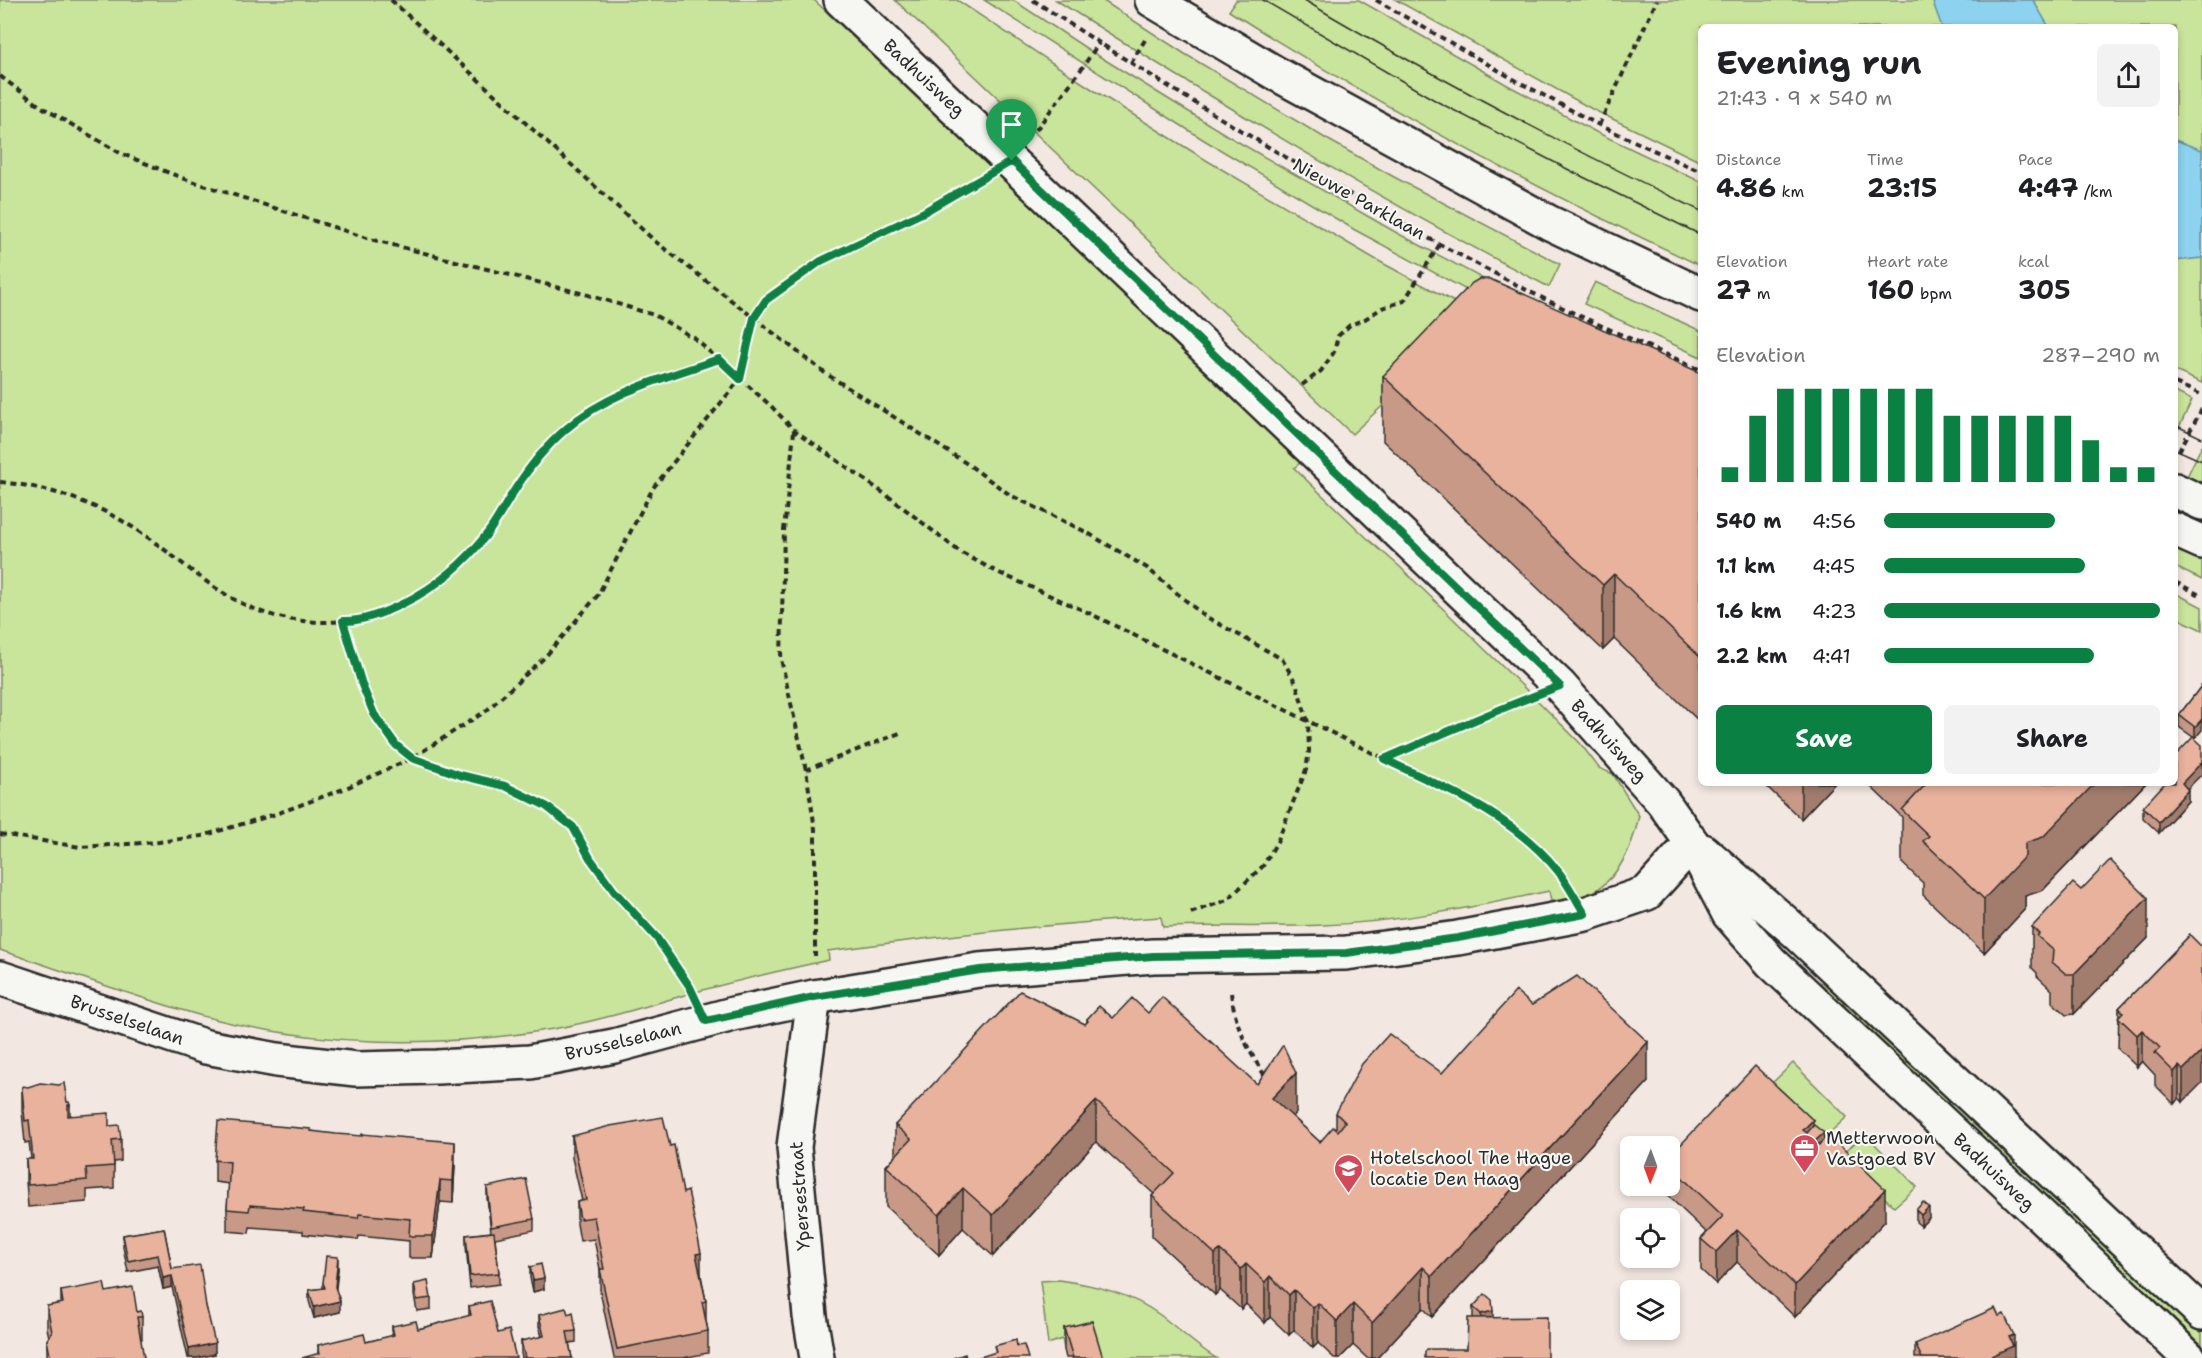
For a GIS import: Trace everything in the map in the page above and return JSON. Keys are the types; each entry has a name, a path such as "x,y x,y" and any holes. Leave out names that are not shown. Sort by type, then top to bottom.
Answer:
{"street":[{"name":"Badhuisweg","path":"842,0 1560,686 1663,802 1692,843 1729,914 1771,962 2062,1235 2189,1358"},
{"path":"1152,0 1277,74 1550,223 1698,293"},
{"path":"2178,491 2202,503"},
{"path":"2178,531 2202,542"},
{"name":"Badhuisweg","path":"1692,843 1745,885 1795,931 2202,1313"},
{"name":"Brusselselaan","path":"0,978 206,1047 277,1060 356,1069 530,1062 614,1046 706,1021 814,997 980,970 1153,956 1346,953 1458,938 1585,914 1647,893 1692,843"},
{"name":"Ypersestraat","path":"814,997 794,1147 810,1316 817,1358"}],"path":[{"path":"391,0 656,242 825,373 969,465 1010,495 1086,532 1147,568 1203,615 1282,659 1296,683 1308,722 1309,751 1306,770 1278,840 1263,866 1227,900 1182,916"},
{"name":"Nieuwe Parklaan","path":"1033,0 1098,43 1294,163 1440,244 1517,285 1698,369"},
{"path":"1376,0 1599,126 1698,171"},
{"path":"1599,126 1658,0"},
{"path":"0,834 80,847 159,842 202,836 276,814 346,788 412,758 486,711 553,648 598,595 653,488 740,379 754,318 766,300 821,261 924,212 1012,161 1098,43"},
{"path":"0,76 40,106 120,153 183,178 370,239 588,295 654,315 694,338 771,406 794,430 892,499 960,552 997,572 1087,612 1476,804 1524,836 1558,871 1585,914"},
{"path":"1268,406 1295,391 1321,371 1334,352 1338,336 1350,325 1382,308 1404,301 1440,244"},
{"path":"0,482 56,492 125,522 228,597 248,608 296,620 343,621 372,616 393,609 426,592 450,575 488,533 515,489 540,455 586,413 611,399 719,359"},
{"path":"2178,384 2202,395"},
{"path":"2178,453 2202,409"},
{"path":"794,430 784,531 781,659 806,770 815,829 814,997"},
{"path":"2178,584 2202,596"},
{"path":"343,621 362,685 374,714 396,745 412,758 460,775 505,786 546,806 573,827 590,858 614,891 656,937 690,987 706,1021"},
{"path":"1384,759 1506,705 1560,686"},
{"path":"806,770 900,733"},
{"path":"1226,954 1234,1017 1245,1045 1267,1080"}],"green space":[{"path":"0,0 814,0 1301,462 1294,468 1540,703 1580,743 1599,768 1613,774 1639,816 1627,853 1614,874 1596,891 1581,899 1552,905 1549,891 1437,913 1380,921 1283,926 1163,927 1161,917 911,940 828,951 829,960 723,985 587,1022 553,1029 466,1040 421,1042 332,1039 245,1026 151,1001 0,950"},
{"path":"895,0 957,0 1095,91 1206,160 1375,259 1480,316 1352,434"},
{"path":"984,0 1013,0 1228,136 1397,233 1538,308 1520,319 1355,230 1204,140"},
{"path":"1056,0 1102,0 1185,54 1325,138 1560,264 1549,287 1423,220 1300,149 1177,76"},
{"path":"1236,0 1359,0 1511,87 1596,132 1698,181 1698,265 1580,208 1461,146 1344,81 1229,11"},
{"path":"1396,0 2202,0 2202,383 2178,372 2178,24 1698,24 1698,161 1592,109"},
{"path":"1595,282 1698,330 1698,356 1584,304"},
{"path":"2178,393 2192,400 2178,430"},
{"path":"2202,445 2202,489 2185,481"},
{"path":"2178,542 2202,554 2202,580 2178,568"},
{"path":"2178,595 2202,607 2202,630 2178,618"},
{"path":"1826,977 2202,1333 2202,1352 1817,988"},
{"path":"1793,1063 1847,1117 1824,1138 1769,1086"},
{"path":"1865,1134 1917,1187 1894,1207 1842,1154"},
{"path":"1059,1280 1099,1287 1137,1301 1149,1307 1216,1358 1098,1358 1064,1349 1062,1339 1048,1344 1040,1281"}],"water":[{"path":"1932,0 2033,0 2047,24 1941,24"},
{"path":"2178,141 2202,150 2202,258 2178,261"}],"building":[{"path":"1479,279 1490,279 1698,372 1698,655 1614,574 1603,585 1383,376 1472,283"},
{"path":"2202,685 2202,719 2195,727 2179,715"},
{"path":"2193,737 2202,745 2202,762 2182,783 2188,790 2159,822 2143,807 2162,786 2178,786 2178,753"},
{"path":"1924,786 2092,786 2043,837 2025,843 2025,856 1984,899 1923,841 1929,836 1902,810"},
{"path":"2110,860 2148,898 2074,974 2066,974 2052,962 2053,950 2037,936 2039,934 2032,927 2073,883 2081,890"},
{"path":"2190,935 2202,947 2202,1051 2183,1070 2179,1066 2174,1072 2155,1053 2160,1048 2142,1030 2137,1035 2118,1017 2123,1012 2119,1008"},
{"name":"Hotelschool The Hague locatie Den Haag","path":"1577,976 1648,1042 1432,1276 1423,1267 1372,1323 1353,1304 1337,1321 1318,1303 1313,1308 1294,1290 1289,1295 1270,1276 1265,1282 1246,1264 1241,1269 1220,1250 1215,1254 1152,1196 1174,1173 1096,1101 993,1215 963,1188 939,1215 886,1166 911,1139 895,1125 1020,991 1085,1024 1099,1006 1113,1018 1132,998 1148,1013 1162,997 1257,1084 1283,1045 1296,1073 1272,1098 1320,1142 1333,1127 1338,1131 1345,1122 1336,1113 1362,1064 1389,1034 1442,1073 1516,991 1532,1005"},
{"path":"1755,1066 1813,1120 1803,1130 1807,1133 1814,1125 1824,1133 1815,1141 1819,1145 1828,1134 1885,1189 1795,1285 1737,1230 1716,1252 1701,1239 1723,1216 1680,1175 1680,1145"},
{"path":"40,1083 59,1085 64,1083 67,1102 70,1105 68,1105 68,1116 109,1113 109,1126 119,1125 121,1139 112,1140 114,1166 86,1168 87,1180 28,1185 26,1159 33,1159 29,1120 25,1121 22,1089 23,1086 28,1087"},
{"path":"663,1117 670,1146 674,1145 683,1193 688,1191 695,1223 701,1253 696,1254 706,1301 702,1302 708,1331 617,1349 600,1269 604,1269 594,1217 580,1219 577,1202 586,1200 572,1136 610,1126"},
{"path":"218,1121 311,1129 311,1131 336,1134 455,1142 453,1181 440,1180 433,1236 409,1236 410,1219 359,1214 358,1218 303,1212 304,1209 250,1205 249,1211 227,1209 230,1162 215,1160"},
{"path":"526,1179 534,1219 491,1227 487,1187"},
{"path":"1923,1202 1929,1207 1921,1215 1916,1210"},
{"path":"164,1228 172,1269 200,1265 206,1306 215,1343 189,1349 172,1276 163,1278 158,1255 128,1261 123,1235"},
{"path":"494,1232 499,1273 470,1276 466,1235"},
{"path":"326,1256 338,1257 335,1287 340,1301 314,1307 309,1290 325,1288 323,1283"},
{"path":"541,1264 544,1278 533,1280 530,1267"},
{"path":"428,1281 431,1298 417,1300 414,1284"},
{"path":"104,1283 106,1292 133,1287 137,1312 141,1311 142,1317 137,1317 144,1358 53,1358 50,1355 47,1340 52,1332 47,1306 63,1303 61,1291"},
{"path":"1485,1294 1492,1300 1493,1311 1481,1314 1473,1307"},
{"path":"490,1301 498,1333 509,1330 516,1358 302,1358 320,1353 318,1345 364,1334 366,1342 394,1335 392,1326 416,1321 418,1329 471,1315 469,1306"},
{"path":"566,1308 568,1314 573,1312 576,1331 567,1332 572,1358 525,1358 521,1341 544,1336 539,1315"},
{"path":"1995,1308 1999,1316 2004,1314 2014,1335 2009,1337 2013,1346 1989,1358 1922,1358 1915,1344"},
{"path":"1547,1317 1547,1358 1425,1358 1427,1349 1467,1349 1468,1318"},
{"path":"1092,1321 1103,1358 1073,1358 1064,1328"},
{"path":"1016,1340 1017,1346 1024,1345 1028,1358 977,1358 996,1352 994,1346"},
{"path":"965,1354 966,1358 953,1358"}],"tram line":[{"path":"1263,0 1438,102 1698,234"},
{"path":"1304,0 1500,110 1698,210"},
{"path":"2178,426 2202,438"},
{"path":"2178,450 2202,461"}],"place":[{"name":"Metterwoon Vastgoed BV","path":"1805,1174"},
{"name":"Hotelschool The Hague locatie Den Haag","path":"1349,1194"}],"route":[{"path":"1012,161 1560,686 1506,705 1384,759 1476,804 1524,836 1558,871 1585,914 1458,938 1346,953 1153,956 980,970 814,997 706,1021 690,987 656,937 614,891 590,858 573,827 546,806 505,786 460,775 412,758 396,745 374,714 362,685 343,621 348,622 393,609 426,592 450,575 488,533 515,489 540,455 586,413 611,399 719,359 740,379 754,318 766,300 821,261 924,212 1012,161"}]}
